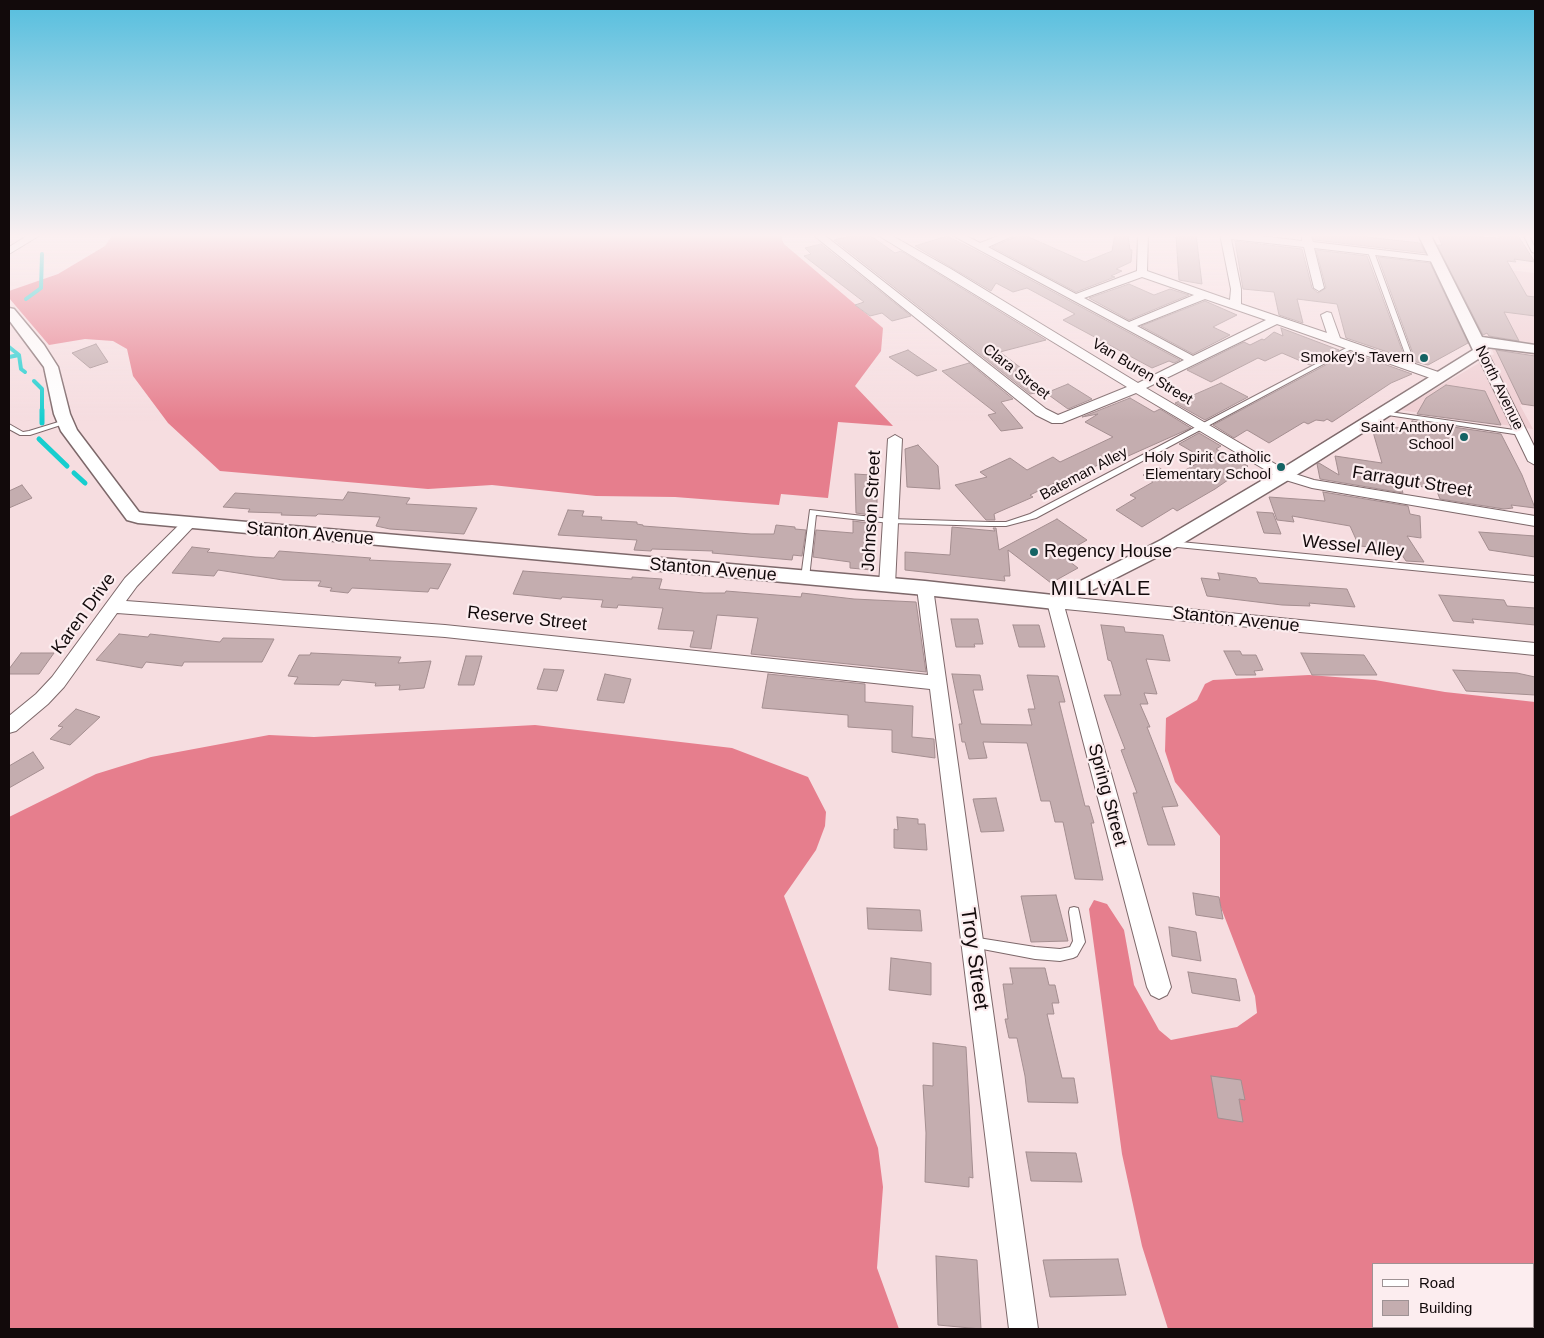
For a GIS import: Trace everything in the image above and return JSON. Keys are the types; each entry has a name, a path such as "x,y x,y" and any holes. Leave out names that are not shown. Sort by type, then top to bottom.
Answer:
{"street":[{"name":"Clara Street","path":"896,296 1041,412 1057,420 1137,388"},
{"name":"Van Buren Street","path":"988,296 1203,428 1284,475"},
{"path":"1072,296 1194,361"},
{"path":"1075,298 1079,296"},
{"path":"1128,326 1200,296"},
{"path":"1208,296 1413,366 1440,377"},
{"path":"1235,306 1236,296"},
{"name":"North Avenue","path":"1455,296 1535,461"},
{"name":"Stanton Avenue","path":"9,312 39,348 51,368 65,422 74,439 133,516 189,523 924,588 1535,649"},
{"path":"1327,316 1334,339"},
{"path":"1137,388 1276,320"},
{"path":"1056,602 1168,544 1284,475 1440,377 1479,346 1535,349"},
{"name":"Johnson Street","path":"887,585 895,439"},
{"name":"Farragut Street","path":"1284,475 1312,484 1535,521"},
{"name":"Karen Drive","path":"9,726 42,699 58,682 131,582 189,523"},
{"name":"Troy Street","path":"924,588 1024,1329"},
{"name":"Spring Street","path":"1056,602 1159,988"},
{"name":"Reserve Street","path":"112,607 139,607 445,631 937,683"}],"lane":[{"path":"1387,296 1413,366"},
{"name":"Bateman Alley","path":"805,578 813,512 890,521 990,524 1006,524 1033,516 1203,428 1354,346"},
{"path":"1383,413 1521,433"},
{"path":"9,426 22,434 65,422"},
{"name":"Wessel Alley","path":"1168,544 1535,579"},
{"path":"972,942 1035,953 1060,954 1073,952 1079,942 1074,912"}],"shaded area":[{"path":"9,296 846,296 883,328 881,351 855,386 893,426 838,422 828,498 781,494 779,505 675,497 596,496 492,485 428,489 220,471 168,423 133,376 127,349 113,341 85,339 49,345"},
{"path":"1466,296 1535,296 1535,406 1520,405 1533,429 1400,410 1494,354"},
{"path":"1309,675 1375,680 1445,692 1535,702 1535,1329 1168,1329 1142,1246 1122,1154 1089,909 1094,900 1107,904 1124,930 1134,985 1159,1030 1171,1040 1237,1027 1257,1013 1255,996 1220,905 1220,836 1175,782 1165,751 1166,718 1197,700 1205,684 1213,680"},
{"path":"535,725 732,748 808,777 826,812 825,826 816,850 784,896 878,1148 883,1187 877,1268 899,1329 9,1329 9,817 96,774 151,757 269,735 314,737"}],"building":[{"path":"857,296 887,296 911,316 892,321 882,313 870,316 855,305 864,302"},
{"path":"906,296 975,296 1046,340 1000,352 1021,368 1015,370 1045,391 1030,394"},
{"path":"1043,296 1062,296 1180,360 1174,363 1169,361 1152,368 1063,320 1075,314"},
{"path":"1093,296 1186,296 1129,320 1089,298"},
{"path":"1275,296 1382,296 1405,358 1346,338 1337,304 1297,299 1303,323 1279,315"},
{"path":"1392,296 1446,296 1468,343 1428,365 1416,362"},
{"path":"1463,296 1535,297 1535,316 1504,312 1519,341 1489,336 1487,333 1483,335"},
{"path":"1205,301 1237,315 1213,327 1230,335 1193,354 1141,326"},
{"path":"1281,328 1339,350 1310,365 1282,353 1265,361 1258,358 1211,382 1187,370 1244,342 1250,345 1262,339 1264,340 1274,332 1283,336"},
{"path":"96,344 108,362 90,368 72,353"},
{"path":"908,350 937,370 917,376 889,357"},
{"path":"1496,350 1535,356 1535,406 1522,404"},
{"path":"1350,352 1412,374 1391,383 1332,422 1327,419 1324,421 1316,420 1308,424 1304,422 1269,443 1247,430 1234,438 1213,425"},
{"path":"969,363 1013,399 1001,402 1023,428 1001,431 988,415 996,413 942,371"},
{"path":"1221,383 1248,397 1205,420 1175,403"},
{"path":"1068,384 1092,399 1068,409 1046,393"},
{"path":"1446,385 1485,391 1501,425 1417,414 1426,398"},
{"path":"1130,398 1154,412 1160,409 1191,428 1126,457 1121,454 1079,474 1077,472 1030,495 1033,497 994,514 995,520 986,520 955,485 987,477 980,472 1010,458 1027,470 1053,457 1060,462 1113,437 1085,422 1098,414 1082,417"},
{"path":"1412,421 1501,434 1522,475 1535,508 1511,505 1513,508 1504,509 1440,499 1436,489 1400,483 1403,493 1320,479 1317,464 1319,463 1339,475 1335,456 1382,463 1373,432 1383,425 1407,429"},
{"path":"1199,433 1221,446 1216,449 1248,466 1215,489 1177,511 1173,508 1142,527 1116,510 1136,498 1130,495 1153,482 1143,475 1158,467 1173,477 1205,459 1179,444"},
{"path":"918,445 938,466 940,489 907,487 905,449"},
{"path":"855,474 871,475 869,498 877,498 877,516 856,513"},
{"path":"22,485 32,498 9,508 9,491"},
{"path":"348,492 410,498 406,504 477,508 464,534 390,529 376,526 380,517 318,514 316,516 281,515 282,513 248,512 250,509 223,507 235,493 343,500"},
{"path":"1323,492 1408,506 1410,514 1420,516 1421,538 1407,536 1424,562 1406,561 1398,549 1359,546 1350,526 1292,516 1294,522 1277,520 1269,497 1325,501"},
{"path":"568,510 584,511 582,516 602,517 601,520 637,522 637,524 643,526 751,534 774,534 776,525 806,530 802,556 793,555 792,560 712,553 713,551 634,550 637,540 558,535"},
{"path":"1257,512 1273,513 1281,534 1264,533"},
{"path":"1057,519 1087,540 1061,555 1078,568 1051,583 1008,550 1010,576 1004,576 1005,581 905,570 905,552 950,555 952,527 995,531 993,528 996,528 999,550"},
{"path":"853,521 877,524 872,570 850,568 850,562 813,557 816,530 853,533"},
{"path":"1479,532 1535,536 1535,557 1489,550"},
{"path":"192,547 210,549 207,552 255,557 274,558 279,551 371,558 369,560 451,564 438,589 430,588 428,592 352,588 348,593 330,591 332,588 318,586 321,581 283,580 218,570 214,576 172,573"},
{"path":"523,571 632,579 632,577 662,579 659,589 704,593 725,593 726,591 801,597 802,593 854,599 916,602 926,672 751,654 758,618 717,615 711,649 690,647 694,631 658,629 663,608 618,605 617,608 601,607 603,600 562,597 561,599 513,594"},
{"path":"1218,573 1256,578 1259,583 1347,589 1355,607 1309,603 1310,606 1282,605 1207,596 1201,578 1220,580"},
{"path":"1439,595 1504,600 1507,606 1535,608 1535,625 1472,619 1474,623 1453,621"},
{"path":"951,619 978,619 983,644 974,644 975,647 956,647"},
{"path":"1013,625 1039,625 1045,647 1019,647"},
{"path":"1101,625 1124,627 1125,632 1163,635 1170,661 1146,659 1157,694 1144,693 1148,704 1140,704 1178,806 1162,807 1175,845 1148,845 1133,793 1137,793 1121,750 1125,749 1104,695 1121,695 1111,661 1108,660"},
{"path":"119,634 148,637 150,634 220,642 223,638 274,639 262,662 184,662 182,666 146,662 142,668 96,660"},
{"path":"1224,651 1240,651 1242,655 1256,655 1263,670 1254,671 1256,675 1236,675"},
{"path":"21,653 54,653 39,674 9,674 9,669"},
{"path":"311,653 401,657 398,663 431,661 424,688 399,690 400,685 375,686 376,683 342,680 339,685 294,684 298,677 288,676 299,655 310,655"},
{"path":"1301,653 1364,655 1377,675 1312,675"},
{"path":"466,656 482,656 474,685 458,685"},
{"path":"544,669 564,670 557,691 537,689"},
{"path":"1453,670 1517,673 1535,677 1535,695 1466,691"},
{"path":"605,674 631,679 624,703 597,700"},
{"path":"768,674 865,684 865,702 913,706 912,737 934,739 935,758 892,752 892,730 848,727 848,715 762,708"},
{"path":"952,674 980,675 983,690 973,690 981,724 1032,725 1028,709 1035,709 1027,675 1058,676 1065,702 1059,702 1085,806 1089,806 1094,823 1091,823 1103,880 1075,879 1063,822 1055,822 1050,801 1041,801 1027,743 983,742 987,758 969,759 965,742 962,742 959,724 962,724"},
{"path":"76,709 100,717 70,745 50,739 63,727 58,726"},
{"path":"33,752 44,768 9,788 9,766"},
{"path":"996,798 1004,831 981,832 973,799"},
{"path":"897,817 918,819 918,824 925,824 927,850 894,848 894,829 898,830"},
{"path":"1193,893 1219,897 1223,919 1196,915"},
{"path":"1056,895 1068,941 1031,942 1021,896"},
{"path":"867,908 920,910 922,931 868,929"},
{"path":"1169,927 1196,932 1201,961 1172,956"},
{"path":"891,958 931,963 931,995 889,990"},
{"path":"1010,968 1045,968 1049,985 1055,985 1059,1003 1052,1003 1054,1014 1047,1014 1062,1078 1074,1078 1078,1103 1028,1102 1017,1038 1009,1038 1005,1019 1008,1019 1003,984 1013,984"},
{"path":"1188,972 1236,979 1240,1001 1192,993"},
{"path":"933,1043 966,1047 973,1178 969,1177 969,1187 925,1182 926,1133 923,1085 933,1086"},
{"path":"1211,1076 1241,1080 1245,1100 1239,1099 1243,1122 1218,1118"},
{"path":"1026,1152 1076,1153 1082,1182 1031,1181"},
{"path":"936,1256 977,1260 981,1329 938,1325"},
{"path":"1118,1259 1126,1295 1050,1297 1043,1260"}],"waterway":[{"path":"26,299 29,296"},
{"path":"9,347 19,355"},
{"path":"9,357 19,355"},
{"path":"19,355 21,369 25,372"},
{"path":"34,381 42,389 42,423"},
{"path":"39,439 67,466"},
{"path":"74,473 85,483"}],"place":[{"name":"Smokey's Tavern","path":"1424,358"},
{"name":"Saint Anthony School","path":"1464,437"},
{"name":"Holy Spirit Catholic Elementary School","path":"1281,467"},
{"name":"Regency House","path":"1034,552"}],"district":[{"name":"MILLVALE","path":"1101,589"}]}
